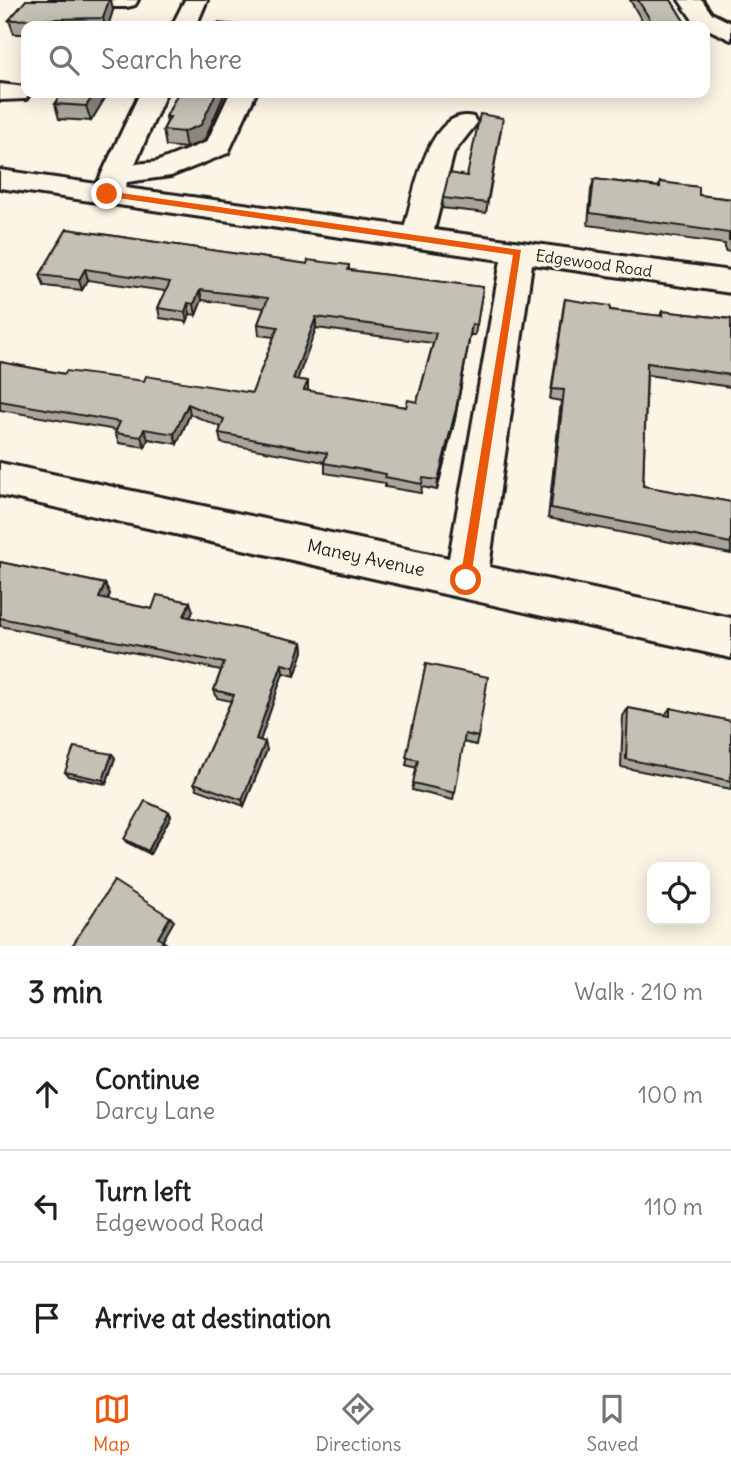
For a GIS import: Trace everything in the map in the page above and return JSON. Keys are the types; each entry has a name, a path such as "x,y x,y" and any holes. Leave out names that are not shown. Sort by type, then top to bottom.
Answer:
{"street":[{"path":"61,0 127,0"},
{"path":"186,21 196,0"},
{"path":"690,0 703,18 709,21"},
{"path":"710,22 731,33"},
{"path":"111,184 151,98"},
{"path":"111,184 161,170 218,147 241,98"},
{"path":"417,238 440,151 463,123"},
{"name":"Edgewood Road","path":"0,179 111,184 417,238 731,282"},
{"path":"466,580 518,253"},
{"name":"Maney Avenue","path":"0,479 731,638"}],"building":[{"path":"26,0 109,0 103,18 9,20"},
{"path":"638,0 671,0 684,21 651,21"},
{"path":"59,98 92,98 86,106 55,104"},
{"path":"176,98 214,98 201,125 183,132 163,130 170,117 166,117"},
{"path":"480,114 503,118 487,203 443,198 449,173 467,176"},
{"path":"594,179 660,187 660,182 699,187 699,195 731,199 731,240 729,233 590,213"},
{"path":"67,229 307,264 308,260 349,265 348,270 483,287 477,325 472,324 456,409 438,480 423,478 422,484 385,477 386,474 324,463 327,453 219,433 224,419 188,404 174,434 144,429 141,437 115,433 120,422 0,401 0,362 65,374 66,371 144,381 146,376 252,393 278,327 258,324 268,298 200,290 194,304 188,303 185,312 158,308 170,282 85,269 79,280 40,275","holes":["316,317 436,333 417,402 408,400 406,407 304,390 308,381 293,379"]},
{"path":"565,299 610,306 610,310 662,316 662,311 731,319 731,375 647,363 643,486 731,502 731,543 551,508 564,390 552,389"},
{"path":"0,562 105,584 99,598 152,609 157,595 190,602 184,616 302,642 294,667 282,664 256,739 265,742 242,800 194,783 234,695 214,690 224,663 0,618"},
{"path":"426,664 488,677 478,737 465,734 455,793 413,783 418,760 406,757"},
{"path":"628,708 670,716 670,708 731,721 731,781 626,759"},
{"path":"74,747 112,754 103,780 65,772"},
{"path":"145,801 169,812 148,851 124,839"},
{"path":"114,881 170,917 158,938 163,941 160,946 72,946"}],"route":[{"path":"107,194 518,253 466,580"}]}
